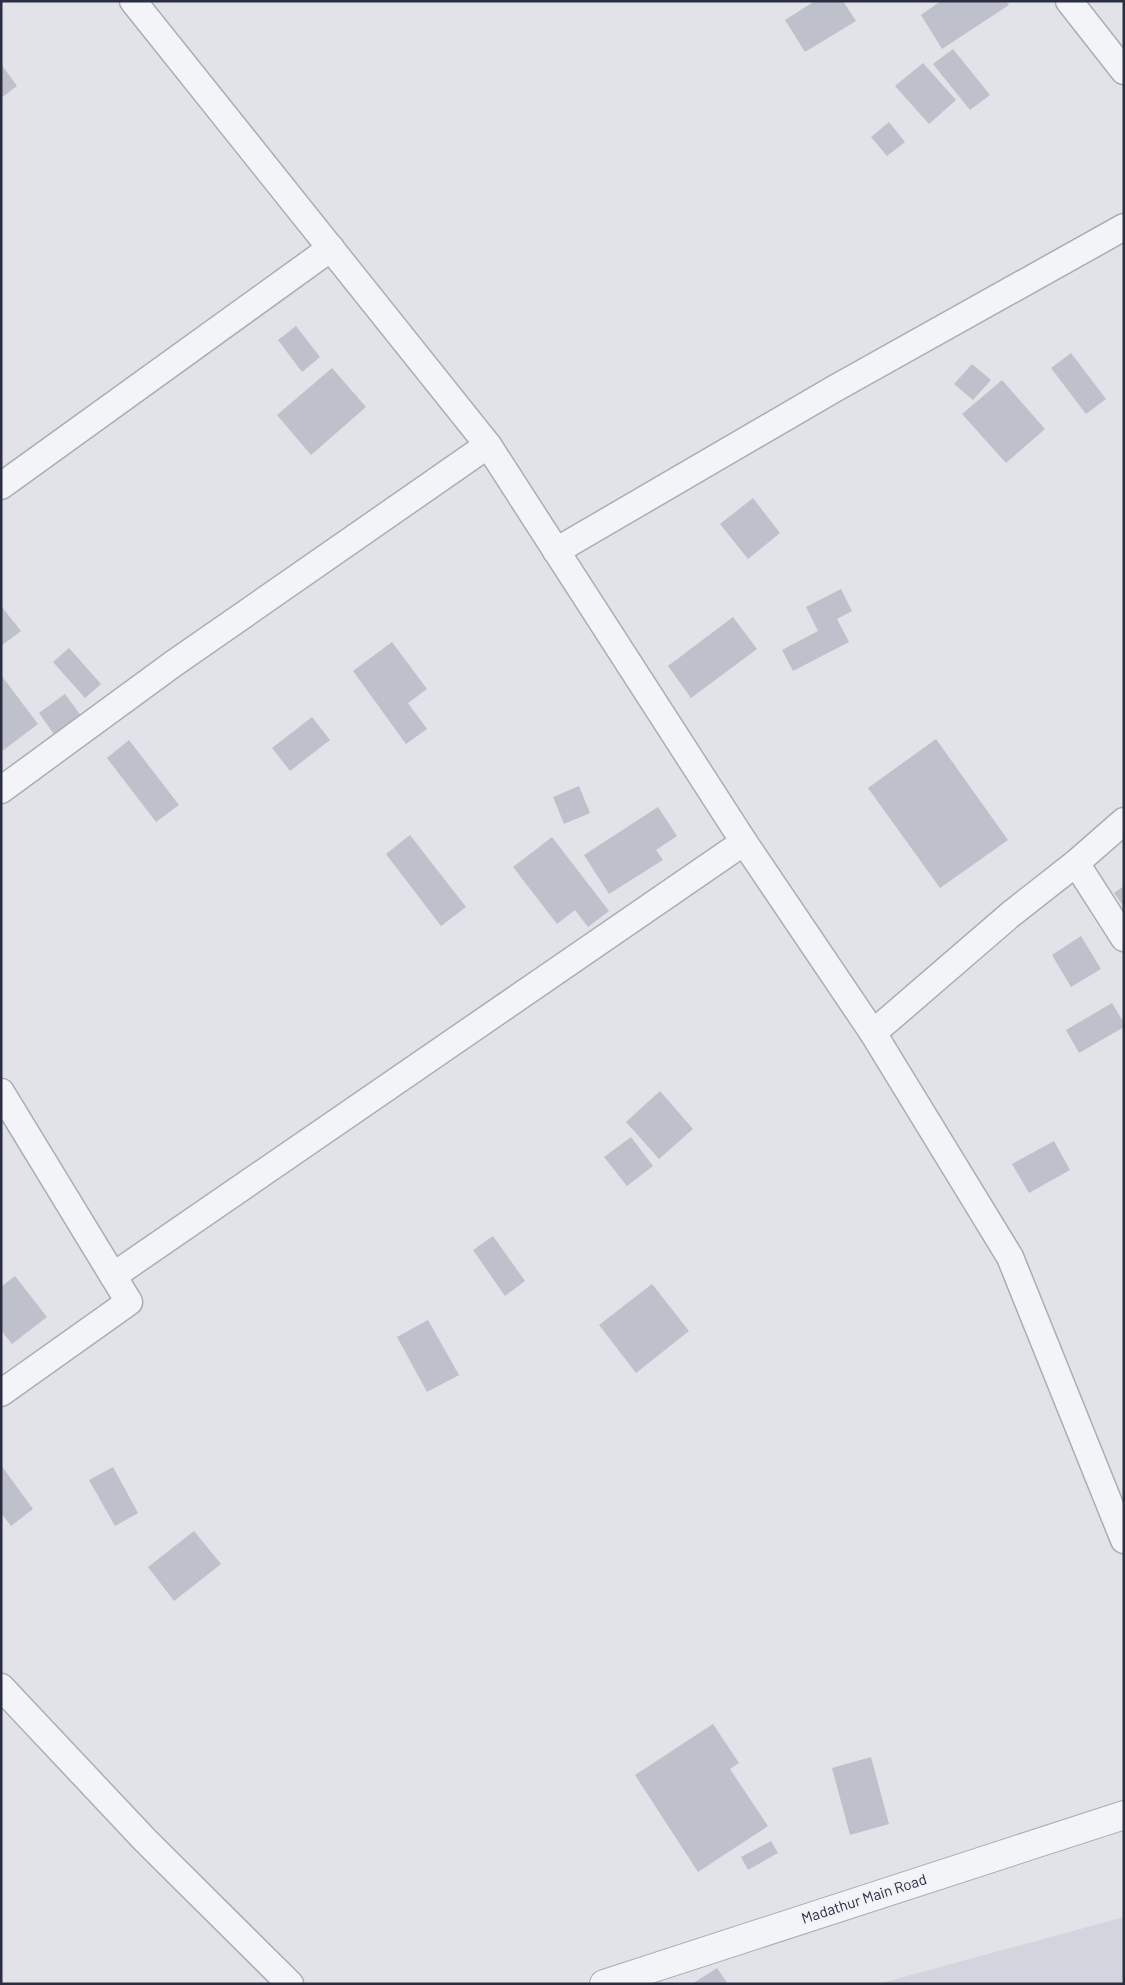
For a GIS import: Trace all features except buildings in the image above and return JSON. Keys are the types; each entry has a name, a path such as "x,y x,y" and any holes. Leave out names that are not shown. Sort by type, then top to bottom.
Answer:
{"street":[{"path":"133,1 488,445 744,842 873,1033 1010,1257 1123,1535"},
{"path":"1069,1 1124,71"},
{"path":"556,551 834,389 1124,227"},
{"path":"1,486 331,248"},
{"path":"1,790 173,664 488,445"},
{"path":"873,1033 1011,914 1076,863 1124,821"},
{"path":"113,1276 744,842"},
{"path":"1076,863 1124,938"},
{"path":"1,1092 129,1302 1,1393"},
{"path":"1,1687 145,1840 290,1984"},
{"name":"Madathur Main Road","path":"604,1984 1124,1815"}],"shaded area":[{"path":"1124,1917 1124,1984 878,1984"}]}
